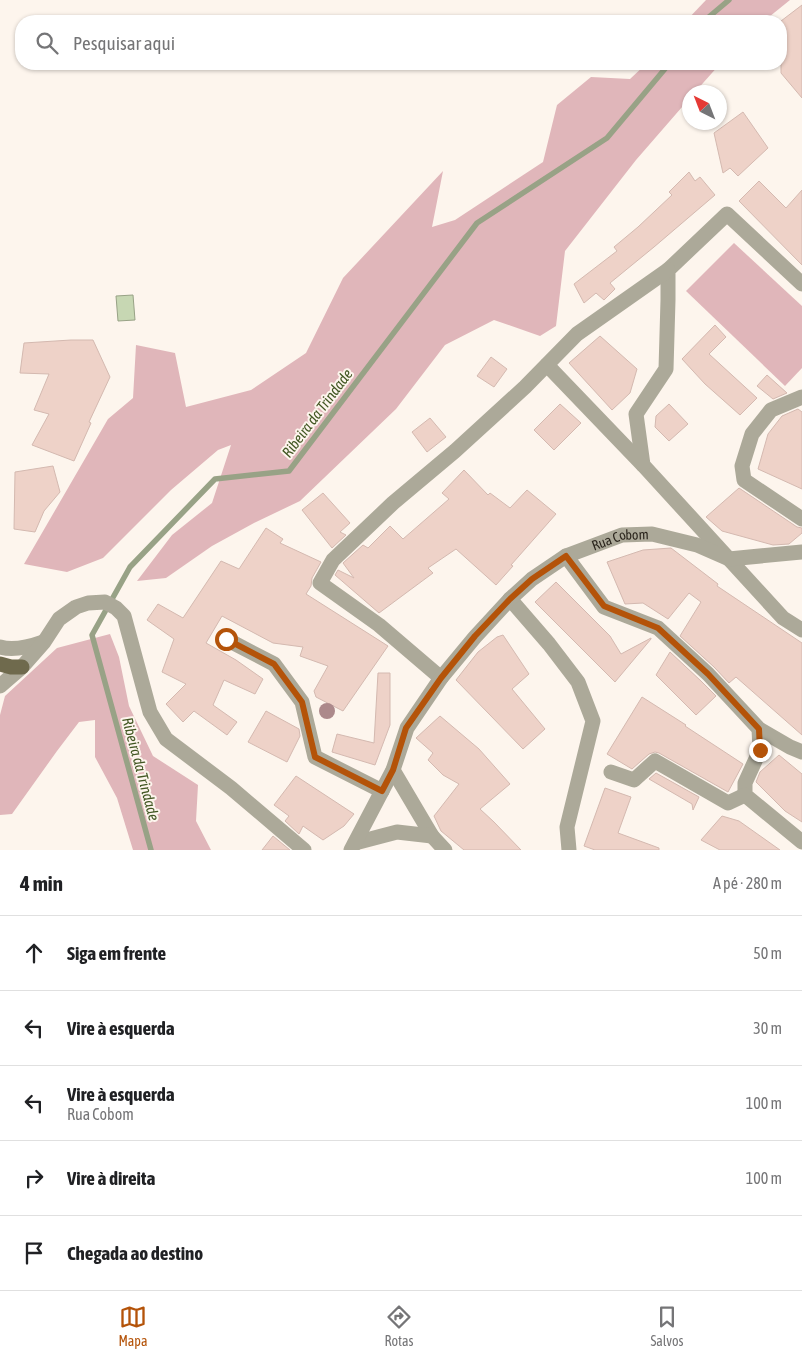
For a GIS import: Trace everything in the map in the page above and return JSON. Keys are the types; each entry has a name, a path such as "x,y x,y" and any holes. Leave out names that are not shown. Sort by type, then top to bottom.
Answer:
{"main road":[{"path":"0,664 22,666"}],"street":[{"path":"441,678 379,625 320,583 333,560 392,503 525,388 577,334 668,270 727,214 802,284"},
{"path":"643,465 636,414 666,369 668,270"},
{"path":"547,365 643,465 783,618 802,630"},
{"path":"802,397 771,410 752,434 742,466 744,480 802,519"},
{"name":"Rua Cobom","path":"353,847 393,770 406,728 441,678 475,636 532,579 566,556 622,536 652,534 697,544 729,559"},
{"path":"729,559 802,552"},
{"path":"566,556 604,606 658,628 708,674 759,729 802,752"},
{"path":"510,599 549,644 578,682 592,721 566,827 569,850"},
{"path":"0,686 44,642 59,620 76,607 88,603 105,602 116,608 124,616 150,712 166,739 231,788 304,850"},
{"path":"226,639 274,664 302,702 315,757 382,791"},
{"path":"0,647 19,649 44,642"},
{"path":"745,795 745,782 760,750 759,729"},
{"path":"611,772 634,780 655,761 728,803 745,795"},
{"path":"393,770 432,836 445,850"},
{"path":"745,795 802,842"},
{"path":"353,847 397,832 432,836"}],"shaded area":[{"path":"706,0 790,0 771,15 692,15"},
{"path":"640,70 715,70 701,85 682,85 682,107 636,160 565,251 556,326 540,336 494,320 445,345 396,409 300,501 212,546 166,578 137,581 172,535 212,503 231,445 218,450 171,490 103,558 67,572 24,564 108,419 133,398 136,345 175,353 186,407 251,390 306,353 343,278 443,171 432,227 455,220 543,162 557,105 591,77 630,79"},
{"path":"734,243 802,306 802,368 785,386 686,291"},
{"path":"133,295 135,320 118,321 116,296"},
{"path":"110,634 119,657 129,706 153,756 198,785 196,821 211,850 133,850 117,798 95,757 95,720 79,722 12,814 0,815 0,715 5,696 57,648"}],"building":[{"path":"802,5 802,98 781,73 781,70 787,70 787,16"},
{"path":"743,112 768,148 738,176 730,168 723,173 714,133 718,130 727,130 727,124"},
{"path":"689,172 695,181 700,177 715,195 610,283 615,289 604,300 596,293 584,303 574,284 617,251 614,247 672,195 669,192"},
{"path":"759,181 786,208 802,190 802,265 739,201"},
{"path":"715,325 726,337 709,354 757,398 740,415 705,384 682,359"},
{"path":"600,336 637,369 630,393 612,410 569,363"},
{"path":"93,340 110,377 89,422 91,423 74,461 32,445 49,414 34,410 49,374 20,373 24,343"},
{"path":"491,357 507,369 494,387 477,376"},
{"path":"767,375 787,393 773,399 757,386"},
{"path":"560,404 581,423 554,450 534,430"},
{"path":"669,404 688,424 669,441 655,427 656,416"},
{"path":"798,409 802,412 802,489 758,469 768,434 782,416"},
{"path":"430,418 446,437 427,452 412,432"},
{"path":"53,466 60,492 44,511 35,532 14,529 15,472"},
{"path":"464,470 488,495 490,493 510,508 527,490 556,514 496,585 456,549 428,568 433,573 379,613 335,575 338,570 354,578 343,563 363,545 368,548 390,526 403,539 449,499 442,493"},
{"path":"739,488 797,527 802,528 802,533 789,544 773,545 722,531 706,517"},
{"path":"323,493 350,523 340,532 346,535 332,548 302,510"},
{"path":"266,528 283,539 280,543 321,562 306,594 388,646 343,711 316,697 314,691 328,666 300,656 303,647 273,643 222,616 206,643 236,660 263,679 255,694 224,680 213,705 237,722 227,735 194,711 183,722 166,704 186,684 162,672 174,639 147,620 158,604 183,618 221,561 239,569"},
{"path":"671,548 718,584 717,586 802,643 802,735 736,677 729,683 680,636 701,602 689,593 668,619 643,603 625,604 607,562 643,550"},
{"path":"556,582 610,636 621,654 651,638 615,682 535,602"},
{"path":"503,635 529,674 512,689 545,729 523,749 456,680 478,652 497,637"},
{"path":"670,652 716,696 696,715 656,675"},
{"path":"378,673 390,673 390,725 375,765 332,752 337,734 374,743"},
{"path":"642,697 743,764 728,792 659,753 649,754 632,769 607,754"},
{"path":"266,711 299,729 300,736 287,762 248,742"},
{"path":"440,716 479,749 510,784 480,809 521,850 464,850 441,831 434,816 459,784 443,775 428,760 433,753 416,738"},
{"path":"779,755 802,774 802,822 785,811 756,782 760,772"},
{"path":"656,773 699,797 693,810 692,804 649,779"},
{"path":"296,776 354,814 344,826 323,840 303,826 299,834 285,821 289,816 274,805"},
{"path":"605,788 631,797 618,833 659,848 659,850 595,850 584,846"},
{"path":"722,816 739,821 780,850 720,850 701,840"},
{"path":"273,836 290,850 262,850"}],"waterway":[{"name":"Ribeira da Trindade","path":"711,15 729,0"},
{"name":"Ribeira da Trindade","path":"151,850 92,635 130,567 215,479 289,471 477,223 607,138 664,70"}],"route":[{"path":"226,639 274,664 302,702 315,757 382,791 393,770 406,728 441,678 475,636 510,599 532,579 566,556 604,606 658,628 708,674 759,729 760,750"}]}
